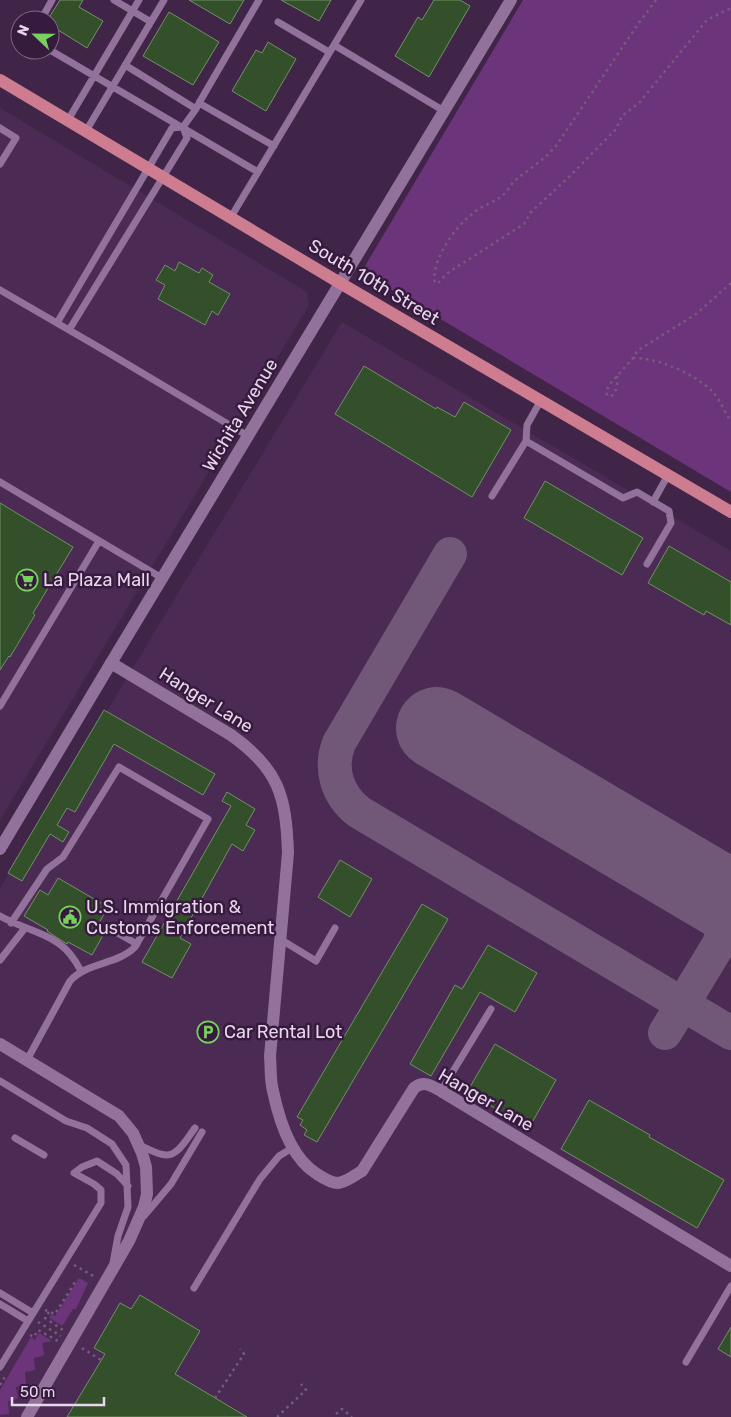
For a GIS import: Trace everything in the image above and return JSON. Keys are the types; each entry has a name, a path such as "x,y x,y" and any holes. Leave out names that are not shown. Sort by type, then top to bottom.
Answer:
{"main road":[{"name":"South 10th Street","path":"0,80 340,283 731,512"}],"street":[{"name":"Wichita Avenue","path":"0,850 508,3"},
{"name":"Hanger Lane","path":"111,663 250,748 268,769 281,795 287,822 288,853 270,1056 272,1090 282,1124 299,1157 310,1170 324,1179 338,1183 350,1179 362,1171 414,1088 418,1085 426,1084 441,1091 731,1266"},
{"path":"0,1044 119,1116 133,1133 146,1167 147,1194 144,1207 129,1242 27,1417"}],"lane":[{"path":"114,0 151,22"},
{"path":"68,120 139,0"},
{"path":"86,131 164,0"},
{"path":"57,323 172,128 183,127 198,106 259,0"},
{"path":"231,217 360,0"},
{"path":"278,22 329,52"},
{"path":"334,45 444,111"},
{"path":"60,56 258,172"},
{"path":"125,65 274,146"},
{"path":"70,330 187,138 183,127"},
{"path":"0,128 16,138 0,164"},
{"path":"0,290 248,436"},
{"path":"492,496 526,441 527,425 541,400"},
{"path":"526,441 623,498 637,492 669,511 671,523 648,564"},
{"path":"653,502 668,475"},
{"path":"0,482 162,578"},
{"path":"0,706 99,541"},
{"path":"11,923 47,869 63,856 118,767 208,819 136,944 125,955 81,971 70,981 27,1060"},
{"path":"0,916 11,923 54,941 69,953 81,971"},
{"path":"0,960 25,928"},
{"path":"280,939 316,961 335,928"},
{"path":"112,930 136,944"},
{"path":"441,1091 492,1009"},
{"path":"0,1081 66,1121 87,1128 112,1144 126,1165 128,1207 118,1236 110,1275"},
{"path":"139,1145 165,1155 172,1154 179,1149 195,1128"},
{"path":"136,1226 171,1184 202,1132"},
{"path":"15,1138 44,1155"},
{"path":"194,1288 260,1179 279,1156 294,1147"},
{"path":"0,1367 101,1204 101,1190 74,1173 82,1166 96,1161 117,1174 128,1186"},
{"path":"686,1362 731,1286"},
{"path":"1,1298 33,1313"},
{"path":"1,1298 28,1321"}],"path":[{"path":"656,0 550,153 516,180 502,195 472,213 458,227 435,268 435,283 438,283 449,272 524,224 531,212 568,178 616,129 622,116 639,103 708,20 731,8"},
{"path":"617,376 618,382 615,392 613,395 608,396 606,390 617,376 633,358 637,351 696,314 731,283"},
{"path":"633,358 648,359 665,365 697,381 711,391 731,422"},
{"path":"75,1265 95,1277"},
{"path":"58,1341 38,1330 34,1337 30,1335 46,1309 55,1314 77,1278"},
{"path":"50,1312 45,1318 64,1330"},
{"path":"40,1323 58,1334"},
{"path":"82,1348 101,1360"},
{"path":"215,1398 244,1354 240,1349"},
{"path":"0,1385 10,1368"},
{"path":"277,1417 306,1390 301,1384"},
{"path":"336,1414 342,1408 352,1417"}],"shaded area":[{"path":"523,0 731,0 731,492 365,274 365,266"},
{"path":"0,108 307,292 309,305 0,820"},
{"path":"342,322 731,551 731,1417 0,1417 0,888"},
{"path":"79,1278 88,1283 76,1309 73,1309 63,1325 61,1325 49,1318 51,1314 55,1316"},
{"path":"39,1333 52,1341 42,1343 44,1354 34,1358 35,1370 25,1372 26,1385 16,1387 18,1397 8,1401 9,1414 0,1415 0,1390 31,1337 35,1340"}],"building":[{"path":"60,0 83,0 79,7 103,21 87,48 60,31 60,10 54,10"},
{"path":"189,0 244,0 230,24"},
{"path":"281,0 331,0 319,21"},
{"path":"434,0 460,0 470,6 429,77 395,56 418,17 422,20"},
{"path":"169,12 219,42 193,85 143,56"},
{"path":"268,42 296,59 266,111 232,91 256,50 262,53"},
{"path":"179,262 199,273 202,268 213,275 209,282 230,294 218,315 212,311 205,325 158,299 165,285 156,280 165,265 175,271"},
{"path":"364,366 436,409 437,407 455,417 464,402 511,430 472,497 335,414"},
{"path":"545,481 643,538 622,575 524,518"},
{"name":"La Plaza Mall","path":"0,503 73,547 33,613 35,615 0,670"},
{"path":"669,546 731,582 731,625 706,611 704,615 648,583"},
{"path":"104,710 215,774 203,795 114,744 75,812 67,808 57,825 69,832 63,842 50,834 22,881 8,873"},
{"path":"227,792 255,809 246,825 255,830 243,851 232,844 180,938 191,944 172,978 142,962 231,806 222,801"},
{"path":"340,860 372,879 350,917 318,897"},
{"path":"58,878 108,907 99,923 107,928 92,955 68,942 67,944 24,916 40,890 48,895"},
{"path":"422,904 448,919 317,1142 304,1135 307,1130 300,1125 303,1120 297,1117"},
{"path":"488,945 537,973 515,1012 480,992 431,1076 410,1064 455,985 462,989"},
{"path":"495,1044 556,1080 529,1128 467,1092"},
{"path":"589,1100 724,1180 697,1228 561,1149"},
{"path":"140,1295 200,1331 175,1374 247,1417 67,1417 105,1354 94,1348 120,1303 131,1309"},
{"path":"731,1327 731,1357 718,1349"}],"taxiway":[{"path":"450,554 339,743 336,753 335,772 340,790 359,812 731,1033"},
{"path":"700,884 712,897 720,911 723,925 719,944"},
{"path":"665,1033 719,944 731,932"}],"runway":[{"path":"437,728 731,902"}],"place":[{"name":"La Plaza Mall","path":"27,580"},
{"name":"U.S. Immigration & Customs Enforcement","path":"70,917"},
{"name":"Car Rental Lot","path":"208,1032"}]}
